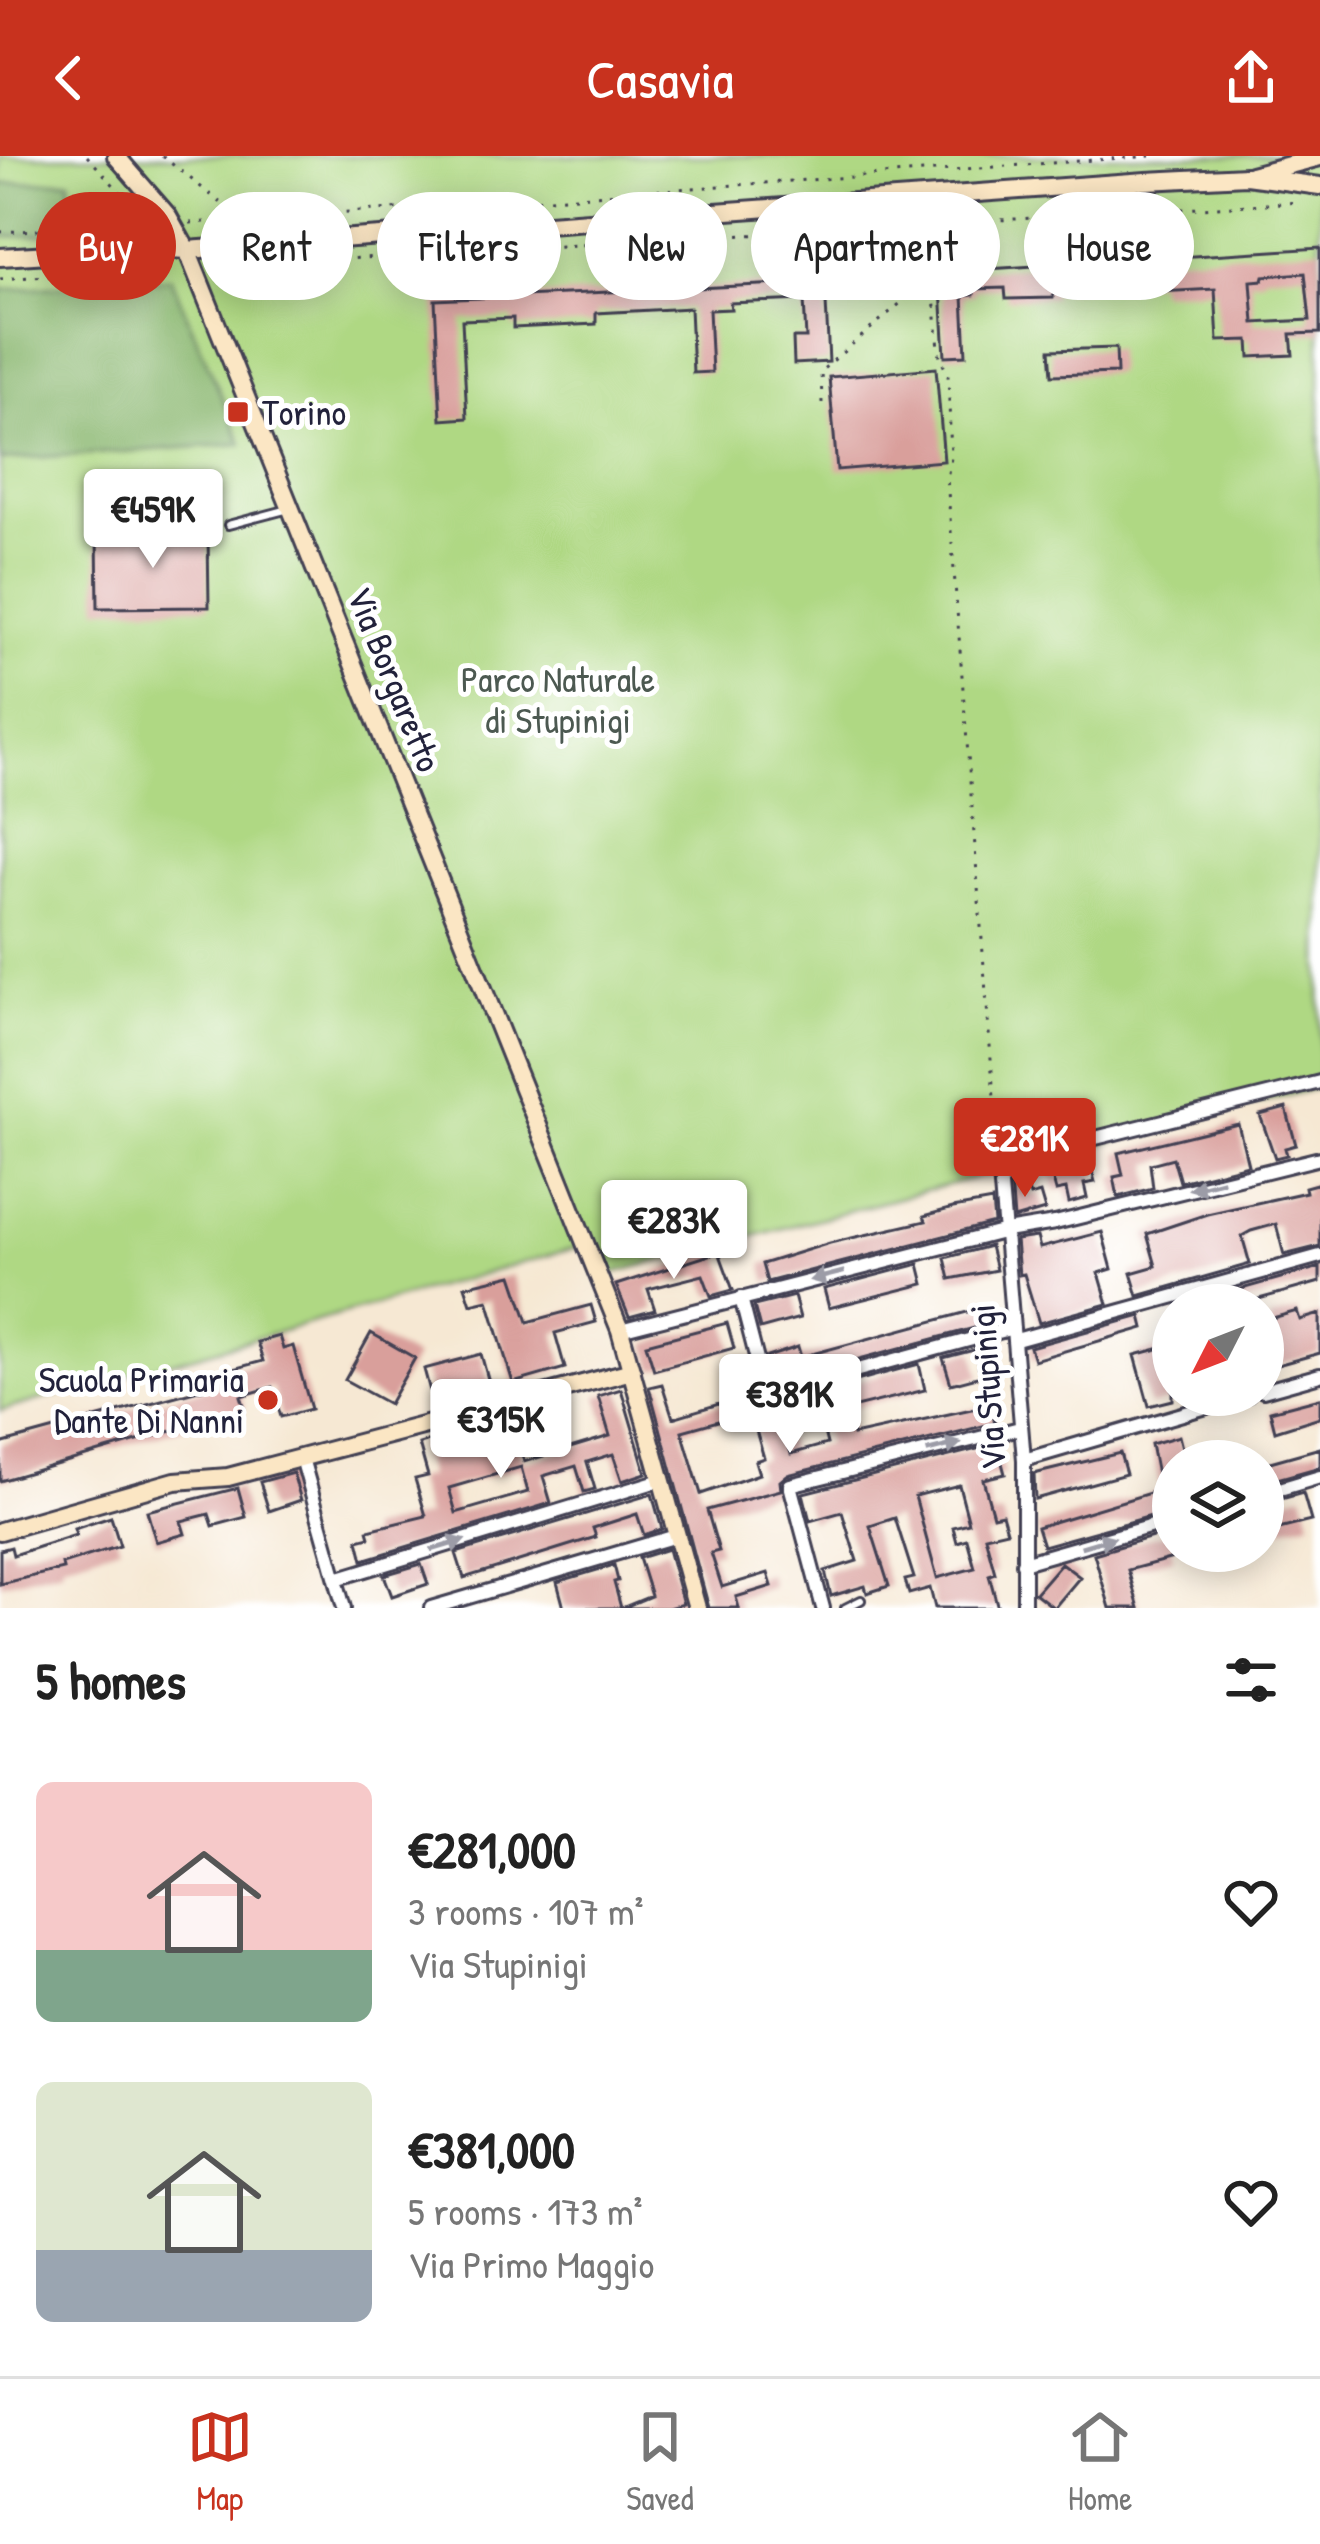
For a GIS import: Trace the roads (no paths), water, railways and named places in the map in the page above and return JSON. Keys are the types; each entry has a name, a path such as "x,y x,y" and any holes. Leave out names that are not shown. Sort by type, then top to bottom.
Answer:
{"street":[{"name":"Via Borgaretto","path":"116,156 172,223 191,259 542,1133 620,1330 697,1608"},
{"path":"0,257 150,248 191,259 1246,176 1320,157"},
{"path":"1246,176 1320,186"},
{"name":"Via Stupinigi","path":"1024,1608 1024,1460 999,1162 1320,1082"},
{"path":"620,1330 1006,1231 1320,1158"},
{"path":"741,1298 766,1395 1320,1256"},
{"path":"0,1531 175,1481 228,1477 632,1371"},
{"path":"1284,1385 1320,1375"},
{"path":"1024,1460 1172,1416"},
{"path":"823,1608 790,1485 1020,1428"},
{"path":"302,1458 344,1608"},
{"path":"1284,1487 1320,1477"},
{"path":"336,1579 661,1480"},
{"path":"1023,1563 1152,1526"},
{"path":"431,1608 676,1536"}],"lane":[{"path":"228,525 291,509"},
{"path":"845,1608 861,1600"}],"place":[{"name":"Torino","path":"238,412"},
{"name":"Scuola Primaria Dante Di Nanni","path":"268,1400"}],"park label":[{"name":"Parco Naturale di Stupinigi","path":"558,700"}]}
